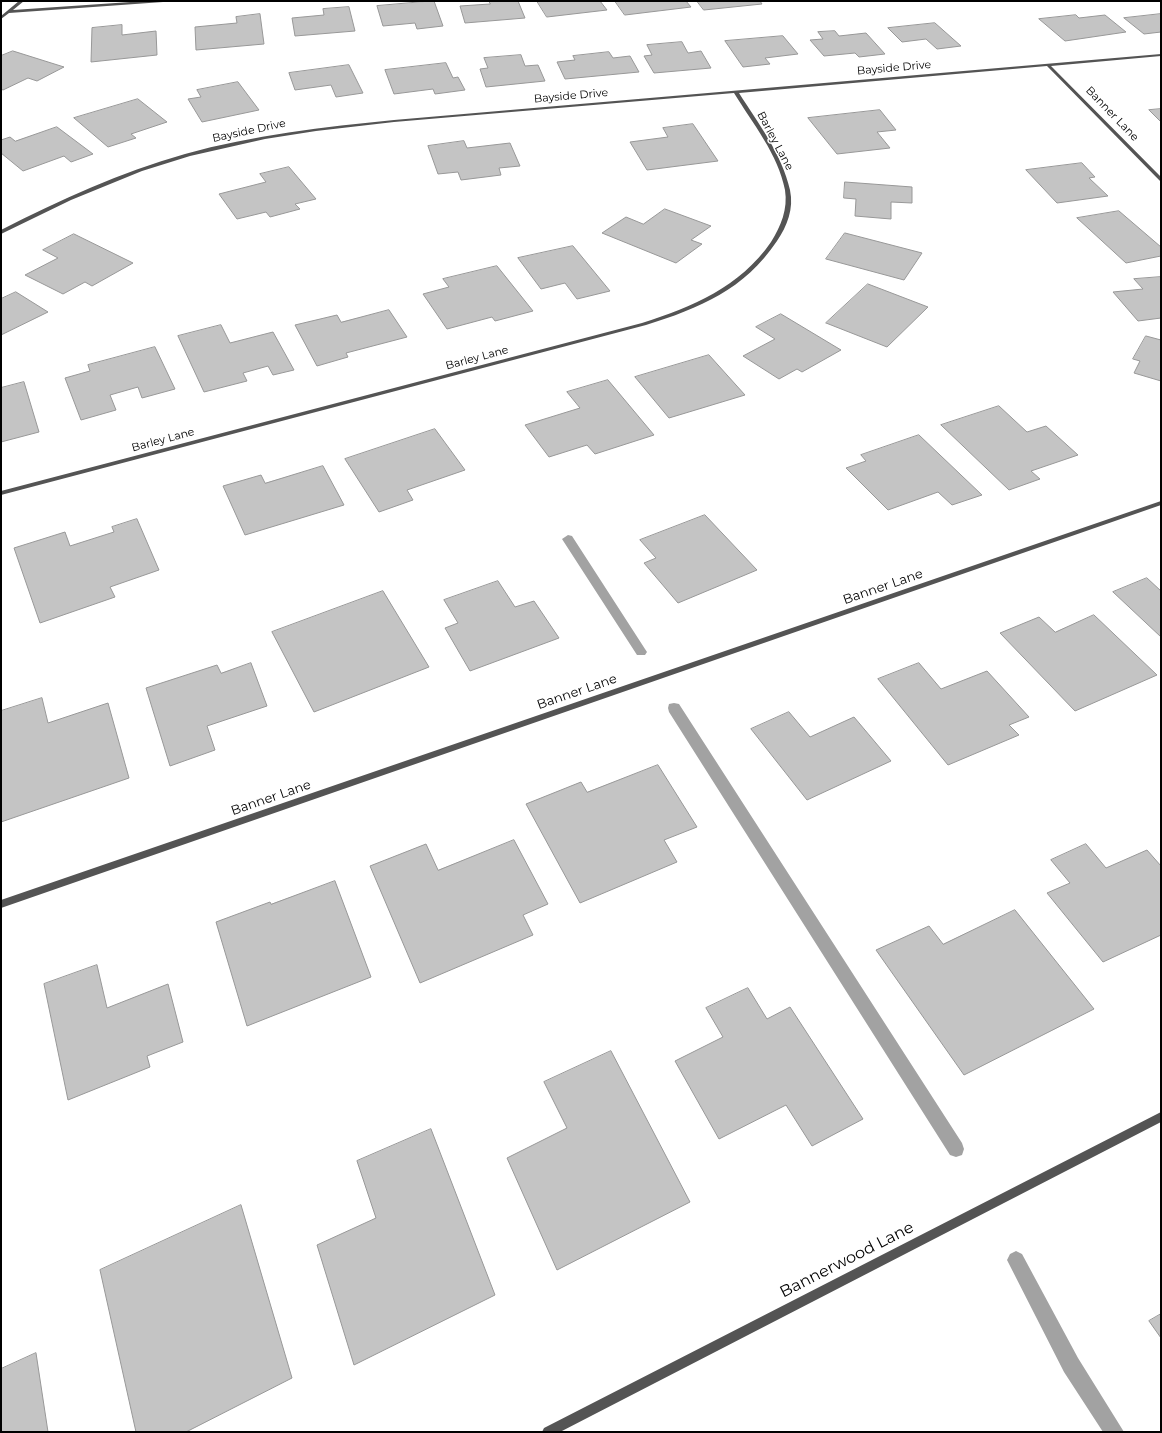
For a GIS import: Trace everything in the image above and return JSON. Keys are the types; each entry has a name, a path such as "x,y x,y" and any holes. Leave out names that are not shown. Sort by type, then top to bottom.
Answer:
{"street":[{"path":"1,18 22,1"},
{"path":"8,12 163,1"},
{"name":"Bayside Drive","path":"1,232 64,200 114,179 188,155 256,139 298,132 369,124 1161,55"},
{"name":"Banner Lane","path":"1048,64 1161,180"},
{"name":"Barley Lane","path":"1,493 644,324 683,311 711,298 739,279 761,259 780,232 788,210 787,190 780,169 736,92"},
{"name":"Banner Lane","path":"1,904 1161,503"},
{"name":"Bannerwood Lane","path":"548,1432 1161,1117"}],"building":[{"path":"434,1 443,26 417,29 415,23 383,26 377,6"},
{"path":"489,1 518,1 525,18 465,23 460,6 490,4"},
{"path":"537,1 600,1 607,10 547,17"},
{"path":"615,1 686,1 691,7 625,15"},
{"path":"697,1 760,1 762,4 704,10"},
{"path":"349,7 355,31 295,36 292,18 324,15 323,9"},
{"path":"260,14 264,44 196,50 195,27 237,23 236,17"},
{"path":"1161,14 1161,32 1144,34 1124,18"},
{"path":"1076,15 1079,18 1105,15 1126,32 1065,41 1039,19"},
{"path":"935,23 961,46 937,49 926,39 902,42 888,28"},
{"path":"122,25 122,35 156,31 157,55 91,62 92,28"},
{"path":"835,31 839,36 866,33 885,54 859,57 855,53 824,56 810,40 823,39 818,32"},
{"path":"783,36 798,54 765,58 770,64 743,67 725,41"},
{"path":"682,42 688,53 701,51 711,68 654,73 644,56 652,55 647,45"},
{"path":"13,51 64,67 37,81 28,78 3,90 1,89 1,56"},
{"path":"609,52 613,58 630,56 639,72 565,79 557,62 575,60 573,56"},
{"path":"521,55 525,66 538,65 545,81 486,87 480,69 488,68 484,58"},
{"path":"446,63 453,78 458,77 465,90 435,94 433,89 394,94 385,70"},
{"path":"349,65 363,93 336,97 331,85 295,90 289,73"},
{"path":"238,82 259,110 202,122 188,99 201,97 197,90"},
{"path":"138,99 167,122 131,134 136,138 108,147 74,118"},
{"path":"1161,109 1161,122 1149,110"},
{"path":"880,110 896,130 877,132 890,148 837,154 808,118"},
{"path":"693,124 718,161 647,170 630,142 668,137 663,128"},
{"path":"57,127 93,154 71,162 64,156 23,171 1,153 1,140 10,137 15,141"},
{"path":"464,141 467,148 510,143 520,166 499,168 501,175 461,180 458,172 438,174 428,146"},
{"path":"1082,163 1095,177 1089,178 1108,196 1057,203 1026,170"},
{"path":"289,167 316,199 295,204 300,209 270,217 266,212 237,219 219,194 266,182 260,174"},
{"path":"845,182 912,187 912,203 891,202 891,219 855,216 856,199 844,198"},
{"path":"665,209 711,226 691,240 702,244 676,263 602,233 626,217 643,224"},
{"path":"1119,211 1161,247 1161,256 1126,263 1077,218"},
{"path":"845,233 922,253 904,280 826,259"},
{"path":"74,234 133,263 92,286 85,282 63,294 25,275 58,258 43,250"},
{"path":"573,246 610,291 577,299 565,283 541,289 518,258"},
{"path":"497,266 533,311 495,321 492,317 447,329 423,294 449,287 443,279"},
{"path":"1161,277 1161,318 1138,321 1113,292 1143,289 1134,279"},
{"path":"868,284 928,307 887,347 826,323"},
{"path":"16,292 48,312 1,335 1,299"},
{"path":"389,310 407,337 346,353 348,357 317,366 295,325 337,315 341,322"},
{"path":"781,314 841,350 802,372 797,369 779,379 743,356 775,339 756,327"},
{"path":"221,325 230,343 273,332 294,370 273,375 268,366 243,373 247,381 204,392 178,336"},
{"path":"1146,336 1161,340 1161,381 1134,373 1140,361 1133,359"},
{"path":"155,347 175,389 142,398 138,387 110,395 116,410 81,420 65,378 90,371 88,365"},
{"path":"709,355 745,395 669,418 635,377"},
{"path":"608,380 654,435 595,454 587,445 549,457 525,425 580,408 567,392"},
{"path":"24,382 39,432 1,442 1,388"},
{"path":"999,406 1027,432 1046,426 1078,455 1031,471 1040,479 1009,490 941,425"},
{"path":"435,429 465,470 407,490 413,500 379,512 345,459"},
{"path":"919,435 982,495 952,505 938,492 888,510 846,468 866,461 861,455"},
{"path":"323,466 344,505 245,535 223,486 261,475 265,483"},
{"path":"705,515 757,570 678,603 644,563 656,558 640,540"},
{"path":"137,519 159,570 110,587 115,597 40,623 14,548 65,532 70,546 114,532 112,527"},
{"path":"1147,578 1161,591 1161,637 1113,592"},
{"path":"498,581 515,607 534,601 559,638 470,671 445,628 458,623 444,600"},
{"path":"383,591 429,667 314,712 272,632"},
{"path":"1094,615 1157,675 1075,711 1000,633 1039,617 1055,632"},
{"path":"251,663 267,706 207,726 215,750 170,766 146,688 217,665 221,673"},
{"path":"919,663 941,689 987,671 1029,717 1009,725 1019,735 948,765 878,679"},
{"path":"42,698 48,723 108,703 129,778 1,822 1,711"},
{"path":"789,712 810,737 854,717 891,761 807,800 751,729"},
{"path":"658,765 697,827 664,840 677,862 580,903 526,804 581,782 587,792"},
{"path":"514,840 548,904 523,915 533,935 420,983 370,866 426,844 438,870"},
{"path":"1086,844 1106,868 1147,850 1161,866 1161,935 1103,962 1047,893 1070,883 1051,860"},
{"path":"335,881 371,977 247,1026 216,922 270,902 271,904"},
{"path":"1015,910 1094,1009 964,1075 876,950 929,926 943,944"},
{"path":"97,965 107,1008 168,984 183,1042 147,1056 150,1067 68,1100 44,984"},
{"path":"748,988 767,1019 790,1007 863,1119 812,1146 786,1105 719,1139 675,1061 723,1037 706,1008"},
{"path":"611,1051 690,1202 557,1270 507,1158 567,1128 544,1082"},
{"path":"431,1129 495,1295 354,1365 317,1245 376,1218 357,1161"},
{"path":"241,1205 292,1378 186,1432 136,1432 100,1270"},
{"path":"1161,1314 1161,1338 1149,1321"},
{"path":"36,1353 48,1432 1,1432 1,1369"}],"waterway":[{"path":"568,539 641,652"},
{"path":"674,708 956,1149"},
{"path":"1016,1260 1071,1365 1114,1432"}]}
